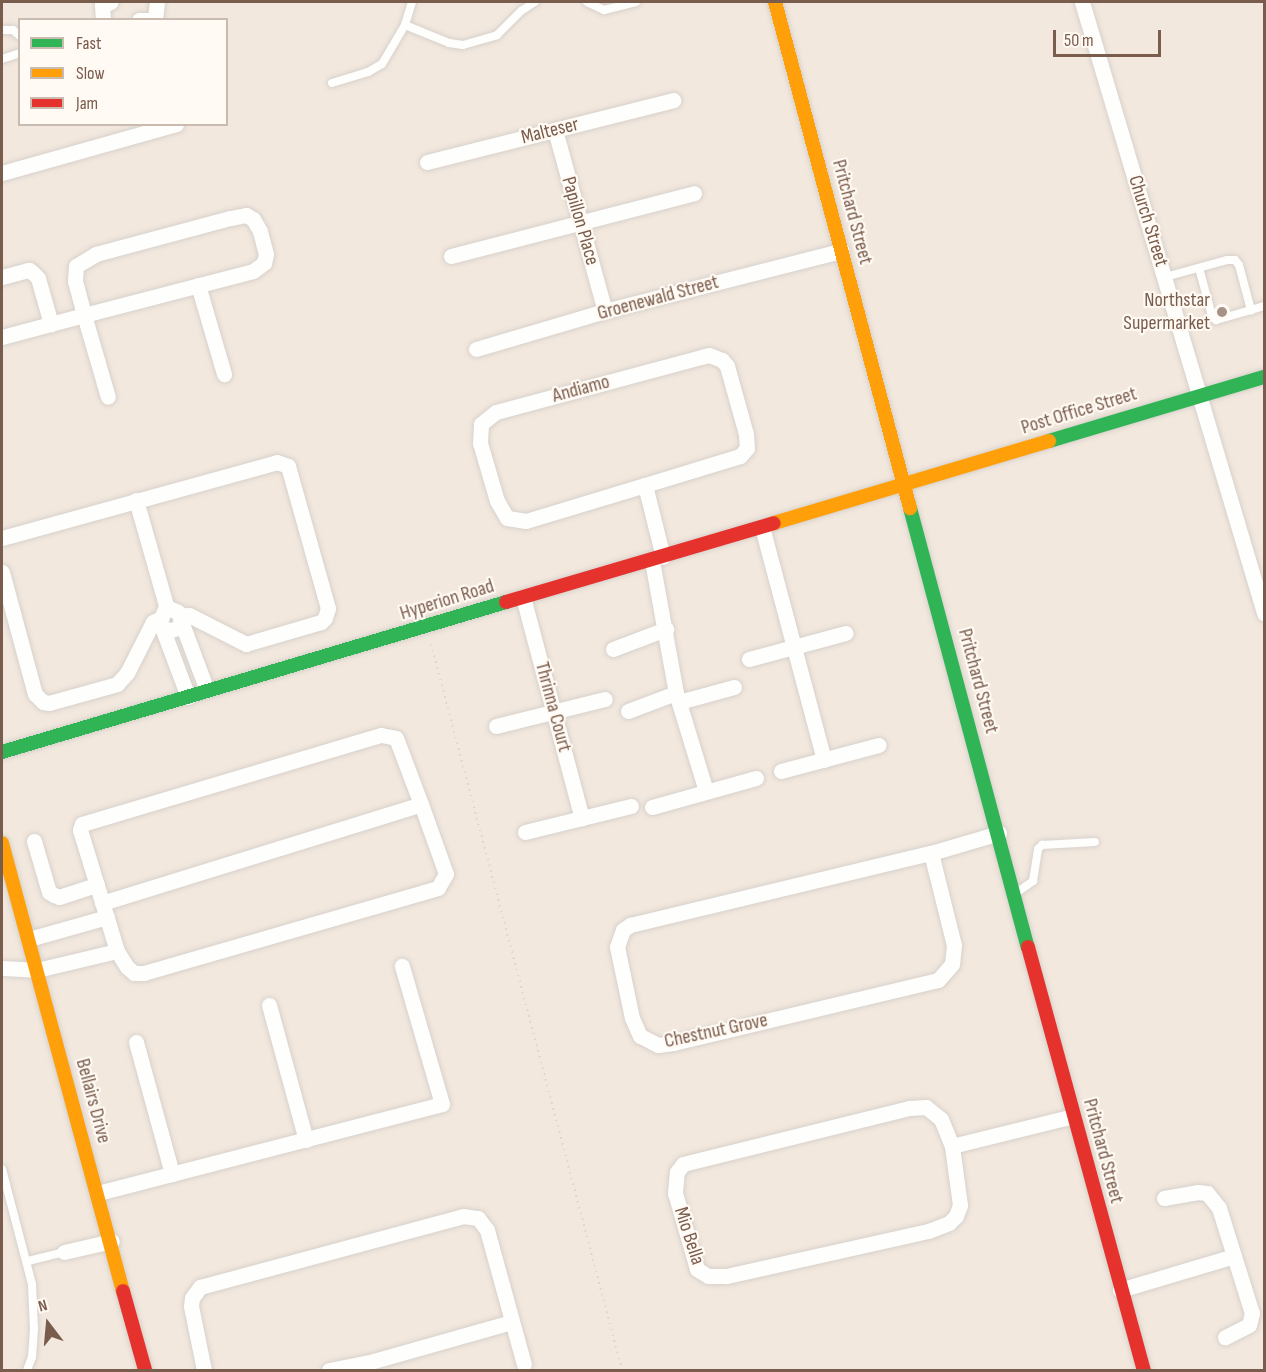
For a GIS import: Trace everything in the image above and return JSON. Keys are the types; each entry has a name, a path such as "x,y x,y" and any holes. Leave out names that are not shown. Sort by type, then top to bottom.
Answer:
{"street":[{"path":"103,18 102,5 111,2"},
{"path":"153,18 157,2"},
{"name":"Pritchard Street","path":"776,2 1073,1116 1144,1371"},
{"name":"Church Street","path":"1082,2 1264,613"},
{"name":"Malteser","path":"427,162 673,100"},
{"path":"2,173 169,126"},
{"name":"Papillon Place","path":"555,130 605,311"},
{"path":"451,256 694,193"},
{"path":"2,337 84,315 198,285 253,271 264,263 266,254 261,231 253,219 246,215 230,218 84,260 76,267 75,273 84,315 108,397"},
{"name":"Groenewald Street","path":"476,349 605,311 841,250"},
{"path":"2,278 29,270 33,273 38,278 51,324"},
{"path":"198,285 224,375"},
{"name":"Andiamo","path":"709,355 722,360 727,366 746,434 744,453 645,485 526,520 507,518 497,501 480,443 481,424 495,412 678,363 709,355"},
{"name":"Post Office Street","path":"904,484 1264,377"},
{"path":"2,538 277,462 288,466 291,471 328,608 321,622 246,644 189,615 153,622 127,674 117,684 49,703 43,702 35,694 2,572"},
{"name":"Hyperion Road","path":"2,752 658,559 904,484"},
{"path":"645,485 678,697 706,791"},
{"path":"136,500 170,619 188,697"},
{"path":"762,527 824,760"},
{"name":"Thrinna Court","path":"523,597 582,818"},
{"path":"170,619 207,690"},
{"path":"613,650 666,629"},
{"path":"749,659 846,633"},
{"path":"628,711 678,697 734,687"},
{"path":"496,726 606,699"},
{"path":"381,735 396,738 446,874 438,888 144,973 134,973 117,951 97,885 80,830 82,824 381,735"},
{"path":"781,771 879,745"},
{"path":"652,807 756,778"},
{"path":"29,939 105,910 422,804"},
{"path":"525,832 631,806"},
{"name":"Chestnut Grove","path":"931,853 954,945 952,964 938,980 673,1043 658,1045 640,1036 632,1018 617,947 623,930 630,925 931,853 999,833"},
{"path":"34,841 50,892 54,895 59,897 97,885"},
{"name":"Bellairs Drive","path":"2,843 112,1241 145,1371"},
{"path":"2,968 37,970 117,951"},
{"path":"98,1193 442,1104 402,966"},
{"path":"269,1005 306,1140"},
{"path":"136,1042 172,1174"},
{"name":"Mio Bella","path":"918,1107 926,1107 934,1112 952,1146 960,1205 956,1216 941,1227 726,1276 708,1276 697,1269 694,1263 675,1182 676,1172 683,1164 918,1107"},
{"path":"952,1146 1073,1116"},
{"path":"1164,1198 1197,1192 1208,1193 1219,1208 1252,1313 1249,1325 1225,1337"},
{"path":"204,1371 191,1306 192,1298 200,1287 463,1215 471,1215 483,1221 524,1364"},
{"path":"64,1252 112,1241"},
{"path":"1120,1290 1234,1256"},
{"path":"329,1371 370,1362 511,1322"}],"lane":[{"path":"332,83 369,72 382,64 405,25 412,2"},
{"path":"405,25 449,43 463,45 497,35 521,11 535,2"},
{"path":"587,2 604,10 636,2"},
{"path":"2,30 13,30 18,34"},
{"path":"2,59 18,54"},
{"path":"1165,278 1227,260 1235,260 1239,265 1251,310"},
{"path":"1199,268 1212,316 1216,320 1264,306"},
{"path":"1014,894 1033,882 1038,849 1042,845 1095,842"},
{"path":"2,1169 28,1261 34,1329 32,1357 27,1371"},
{"path":"28,1261 64,1252"}],"path":[{"path":"426,627 622,1371"}],"shaded area":[{"path":"2,2 1264,2 1264,1370 2,1370"}],"traffic: fast":[{"path":"1049,441 1264,377"},
{"path":"910,508 1028,947"},
{"path":"2,752 506,602"}],"traffic: slow":[{"path":"775,2 910,508"},
{"path":"774,523 1049,441"},
{"path":"2,843 123,1291"}],"traffic: jam":[{"path":"506,602 774,523"},
{"path":"1028,947 1144,1370"},
{"path":"123,1291 145,1370"}],"place":[{"name":"Northstar Supermarket","path":"1222,312"}]}
